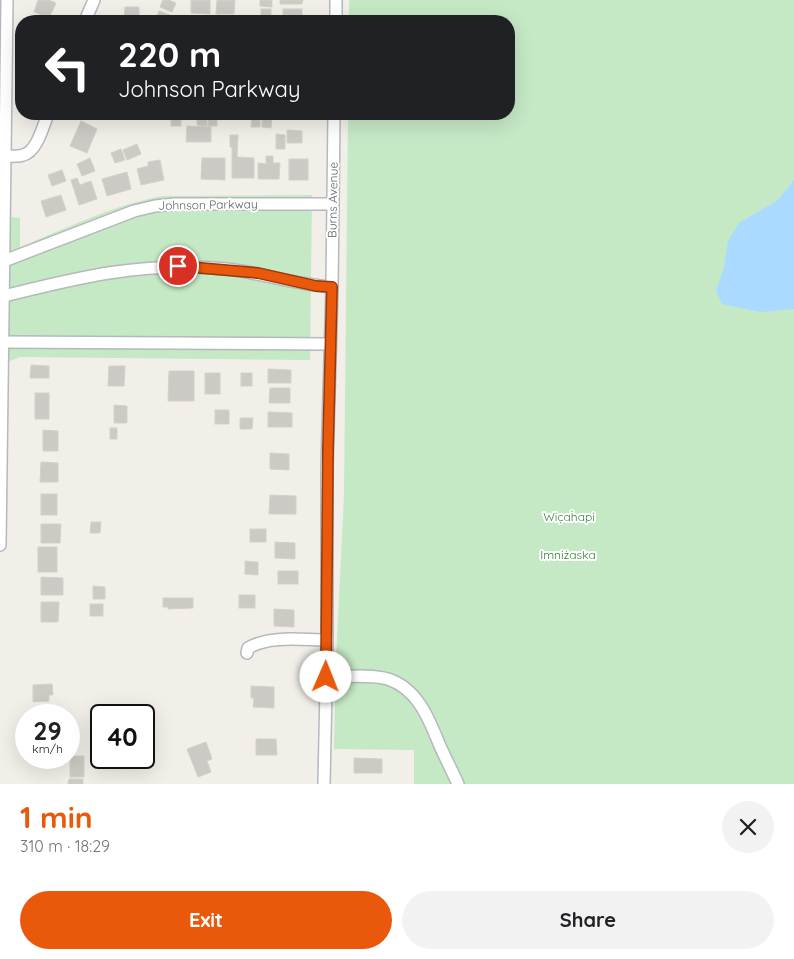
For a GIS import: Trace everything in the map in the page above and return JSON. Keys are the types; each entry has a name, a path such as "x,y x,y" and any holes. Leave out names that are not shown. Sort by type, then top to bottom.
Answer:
{"street":[{"path":"0,545 2,357 4,342 2,296 6,156 3,49 7,0"},
{"path":"88,15 94,0"},
{"path":"336,0 336,15"},
{"path":"6,156 24,155 29,152 38,139 46,120"},
{"name":"Burns Avenue","path":"324,784 327,640 327,476 334,120"},
{"name":"Johnson Parkway","path":"4,261 134,211 155,206 176,204 332,204"},
{"path":"2,296 93,274 138,268 178,266 258,273 316,286 332,287"},
{"path":"4,342 330,344"},
{"path":"247,653 248,648 265,642 327,640"},
{"path":"326,677 388,679 409,690 429,718 458,784"}],"green space":[{"name":"Wic̣aḣapi","path":"349,0 794,0 794,784 414,784 414,750 334,749 336,659 344,496 348,120 515,120 515,15 349,15"},
{"path":"312,195 310,360 20,357 0,365 0,216 20,218 20,247 108,211 163,196"}],"water":[{"path":"794,180 794,309 760,312 722,304 716,291 724,268 728,241 739,223 778,200"}],"building":[{"path":"38,0 49,0 56,3 50,15 42,15 34,12"},
{"path":"163,0 176,3 172,12 160,7"},
{"path":"191,0 210,0 210,14 191,13"},
{"path":"217,0 235,0 234,14 216,14"},
{"path":"260,0 272,0 272,7 260,6"},
{"path":"280,0 303,0 302,4 280,4"},
{"path":"125,7 139,7 139,15 124,15"},
{"path":"261,9 271,9 271,15 261,15"},
{"path":"283,9 302,9 302,15 283,15"},
{"path":"159,11 170,15 157,15"},
{"path":"171,120 181,120 181,126 171,126"},
{"path":"197,120 207,120 207,126 197,125"},
{"path":"208,120 217,120 217,126 208,126"},
{"path":"252,120 260,120 260,127 251,127"},
{"path":"262,120 272,120 271,128 262,127"},
{"path":"81,121 97,129 87,153 70,146"},
{"path":"187,126 211,127 211,142 186,142"},
{"path":"287,130 302,131 302,143 287,143"},
{"path":"276,134 285,135 285,149 276,149"},
{"path":"230,135 238,135 237,157 254,158 254,178 232,178"},
{"path":"137,144 141,154 127,160 123,150"},
{"path":"121,149 125,160 115,163 111,153"},
{"path":"266,156 273,156 273,163 280,163 279,179 258,179 258,163 266,164"},
{"path":"90,158 95,171 82,176 77,164"},
{"path":"202,158 225,158 225,180 201,179"},
{"path":"289,159 308,159 308,180 289,180"},
{"path":"160,160 164,180 141,185 137,169 148,166 148,162"},
{"path":"62,170 66,181 52,186 48,175"},
{"path":"127,172 131,189 107,196 102,179"},
{"path":"77,178 80,185 91,181 97,199 79,205 71,180"},
{"path":"61,195 66,210 46,217 41,201"},
{"path":"31,365 49,366 49,378 30,378"},
{"path":"109,366 125,366 124,386 108,386"},
{"path":"268,369 291,370 291,383 268,383"},
{"path":"169,371 194,371 194,401 168,401"},
{"path":"205,373 220,373 220,394 205,394"},
{"path":"241,373 252,373 252,386 241,386"},
{"path":"270,388 290,388 290,403 269,403"},
{"path":"35,393 49,393 49,419 35,419"},
{"path":"114,405 127,406 127,423 114,423"},
{"path":"215,410 229,410 229,424 215,424"},
{"path":"268,412 292,413 292,427 268,427"},
{"path":"240,418 253,418 252,429 240,429"},
{"path":"110,428 117,428 117,439 110,439"},
{"path":"43,430 58,431 58,451 43,451"},
{"path":"270,453 289,454 289,470 270,469"},
{"path":"41,462 58,463 58,482 40,482"},
{"path":"41,494 57,494 57,515 41,515"},
{"path":"270,495 296,496 296,514 269,514"},
{"path":"91,522 101,522 100,533 90,533"},
{"path":"41,524 61,524 60,543 41,543"},
{"path":"250,529 266,529 266,542 250,542"},
{"path":"275,542 295,543 295,559 275,558"},
{"path":"38,547 57,547 57,572 38,572"},
{"path":"245,561 258,562 258,575 245,574"},
{"path":"278,571 298,571 298,584 278,584"},
{"path":"41,577 63,578 63,595 41,595"},
{"path":"93,586 105,587 105,599 93,599"},
{"path":"239,595 255,595 255,608 239,608"},
{"path":"163,598 193,598 193,608 168,609 168,607 163,607"},
{"path":"41,602 59,602 58,622 41,622"},
{"path":"90,604 103,604 103,616 90,616"},
{"path":"274,609 294,610 294,627 274,626"},
{"path":"52,684 53,695 49,695 49,701 33,702 33,685"},
{"path":"251,686 274,687 274,708 253,707 254,698 251,698"},
{"path":"256,739 276,739 277,755 256,755"},
{"path":"206,742 212,759 207,761 211,772 198,777 187,749"},
{"path":"80,756 84,756 84,777 70,777 70,769 80,769"},
{"path":"354,758 382,759 382,773 354,773"},
{"path":"69,779 83,779 83,784 68,784"}],"route":[{"path":"178,266 258,273 316,286 332,287 328,449 326,677"}],"park label":[{"name":"Imniżaska","path":"568,555"}]}
